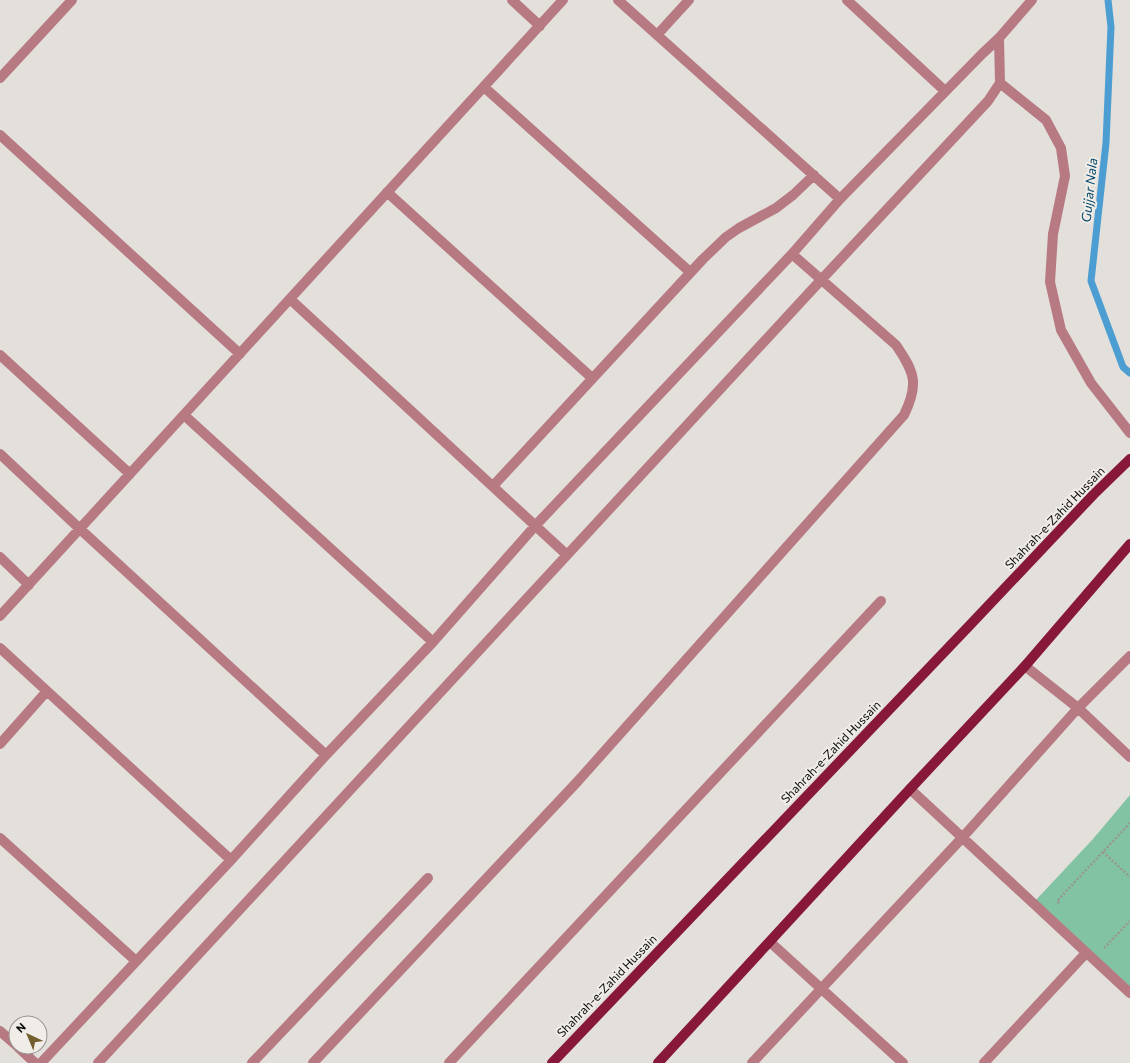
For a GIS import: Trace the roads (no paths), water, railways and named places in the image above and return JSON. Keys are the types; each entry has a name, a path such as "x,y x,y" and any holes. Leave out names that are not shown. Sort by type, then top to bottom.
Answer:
{"main road":[{"name":"Shahrah-e-Zahid Hussain","path":"552,1063 1094,494 1130,459"},
{"path":"658,1063 1025,666 1130,544"}],"street":[{"path":"0,78 72,0"},
{"path":"512,0 540,26"},
{"path":"0,616 563,0"},
{"path":"618,0 840,199"},
{"path":"657,35 688,0"},
{"path":"847,0 945,91"},
{"path":"41,1063 231,860 326,755 433,642 535,526 792,254 840,199 999,38 1032,0"},
{"path":"98,1063 988,101 1000,83 999,38"},
{"path":"1000,83 1046,120 1061,148 1066,176 1053,234 1050,282 1061,330 1091,383 1130,433"},
{"path":"484,87 690,272"},
{"path":"0,135 240,354"},
{"path":"493,486 690,272 726,237 739,228 776,208 793,195 814,175"},
{"path":"387,192 592,378"},
{"path":"313,1063 578,781 904,415 911,399 914,379 907,362 896,345 792,254"},
{"path":"290,299 567,555"},
{"path":"0,355 130,474"},
{"path":"184,415 433,642"},
{"path":"0,454 326,755"},
{"path":"0,557 29,585"},
{"path":"449,1063 881,601"},
{"path":"0,648 231,860"},
{"path":"752,1063 962,838 1078,708 1130,656"},
{"path":"1025,666 1078,708 1130,757"},
{"path":"0,744 47,691"},
{"path":"910,789 1130,993"},
{"path":"0,838 136,961"},
{"path":"252,1063 428,878"},
{"path":"770,942 903,1063"},
{"path":"984,1063 1086,953"},
{"path":"0,1030 8,1038"},
{"path":"27,1055 35,1063"}],"waterway":[{"name":"Gujjar Nala","path":"1108,0 1111,27 1106,143 1091,281 1123,367 1130,373"}]}
